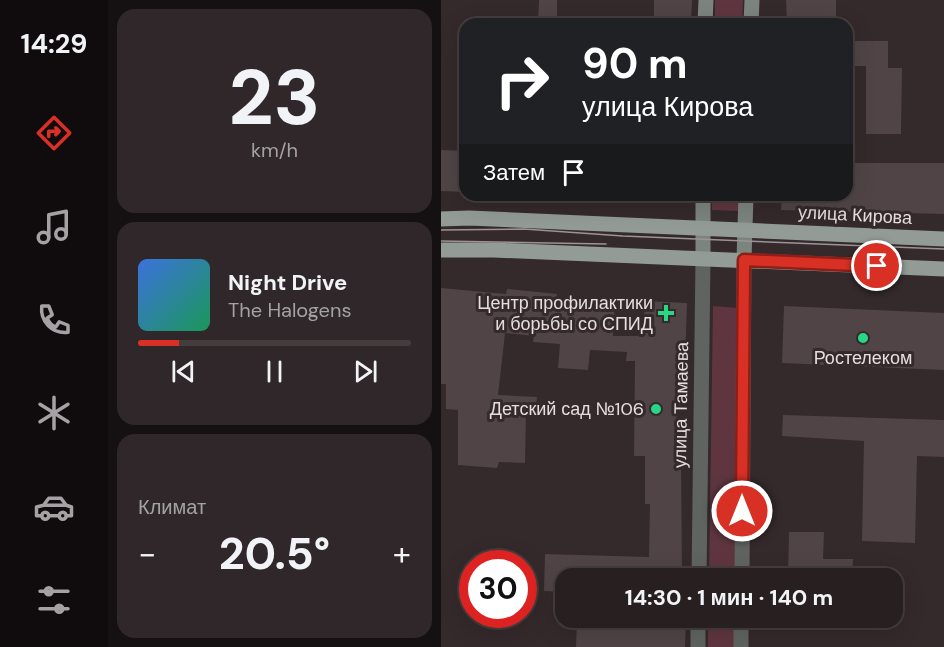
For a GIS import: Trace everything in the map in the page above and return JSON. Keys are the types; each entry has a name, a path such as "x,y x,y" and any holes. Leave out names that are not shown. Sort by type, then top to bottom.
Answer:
{"main road":[{"path":"705,18 706,0"},
{"path":"751,18 752,0"},
{"name":"улица Тамаева","path":"703,201 703,258"},
{"path":"744,260 746,201"},
{"name":"улица Кирова","path":"441,219 469,218 944,239"},
{"path":"441,250 703,258 944,269"}],"street":[{"name":"улица Тамаева","path":"699,568 703,258"},
{"path":"742,568 744,260"},
{"path":"698,628 698,647"},
{"path":"741,628 741,647"}],"shaded area":[{"path":"715,0 743,0 742,18 715,18"},
{"path":"712,201 739,201 739,211 712,210"},
{"path":"713,306 738,308 735,568 709,568"},
{"path":"708,628 734,628 734,647 708,647"}],"building":[{"path":"539,0 557,0 557,18 538,18"},
{"path":"654,0 692,0 691,18 654,18"},
{"path":"786,0 836,0 836,18 787,18"},
{"path":"853,41 888,41 888,68 902,68 901,134 866,134 866,66 853,66"},
{"path":"441,150 459,151 459,192 441,191"},
{"path":"853,163 944,163 944,214 781,210 782,201 853,201"},
{"path":"441,288 506,294 507,289 557,294 556,300 587,303 587,298 615,300 613,336 643,336 645,301 687,303 685,363 678,363 676,454 681,455 682,568 555,568 555,592 544,591 545,554 649,557 650,504 645,504 645,456 634,456 635,361 626,361 627,352 590,350 588,370 558,368 560,344 533,342 534,336 505,333 498,395 537,397 535,415 526,414 525,463 499,462 497,468 458,465 458,410 446,409 446,384 441,384"},
{"name":"Ростелеком","path":"784,306 944,313 944,370 782,363"},
{"path":"783,415 944,420 944,457 917,456 915,543 862,541 864,441 782,436"},
{"path":"789,532 824,532 823,559 853,559 853,568 788,568"},
{"path":"577,628 686,628 685,647 576,647"}],"tram line":[{"path":"441,230 524,229 623,236 944,249"},
{"path":"441,241 606,244"}],"place":[{"name":"Центр профилактики и борьбы со СПИД","path":"666,313"},
{"name":"Ростелеком","path":"863,338"},
{"name":"Детский сад №106","path":"656,409"}],"route":[{"path":"742,511 744,260 877,266"}]}
